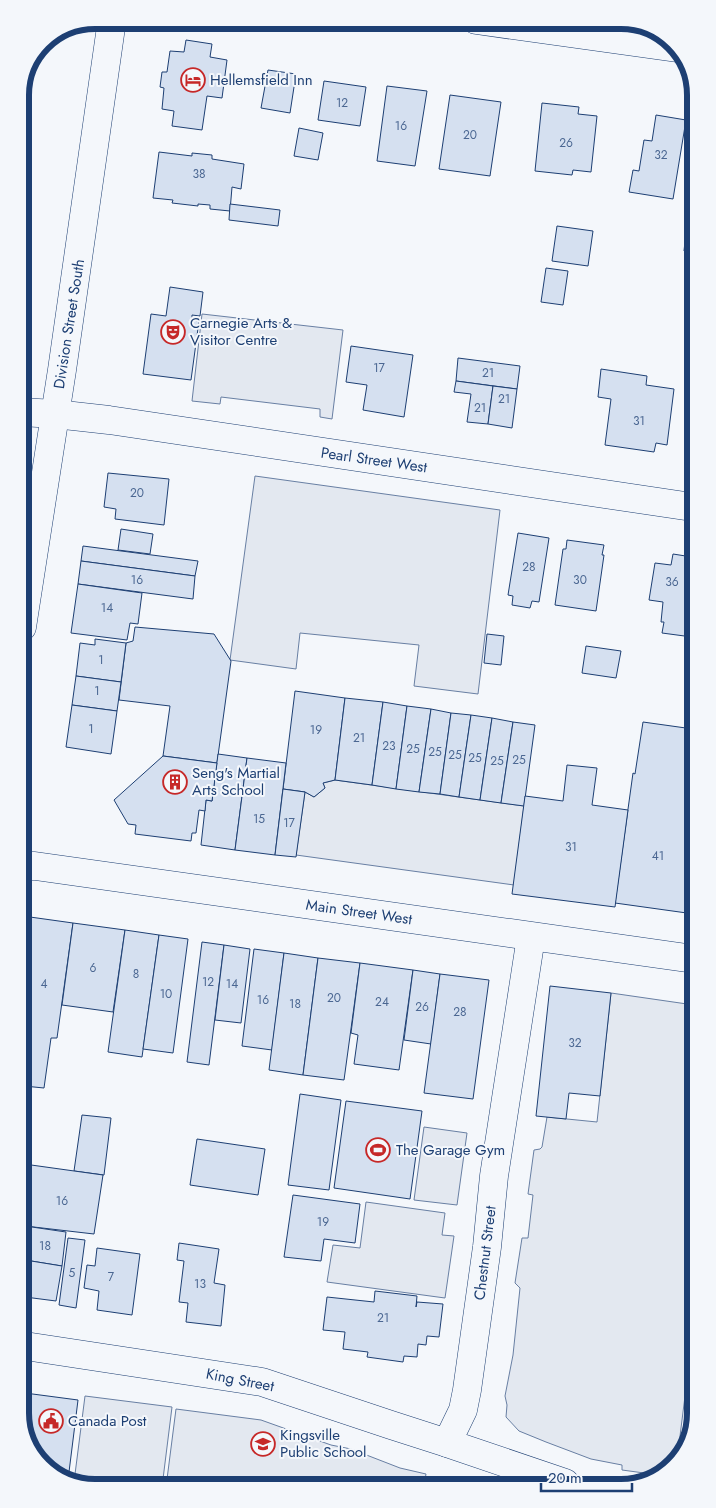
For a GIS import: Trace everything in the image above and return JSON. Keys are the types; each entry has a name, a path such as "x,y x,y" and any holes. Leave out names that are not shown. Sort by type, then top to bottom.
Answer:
{"street":[{"name":"Division Street South","path":"29,582 111,29"},
{"path":"540,29 666,47"},
{"name":"Pearl Street West","path":"29,412 118,422 687,506"},
{"name":"Main Street West","path":"29,866 687,958"},
{"name":"Chestnut Street","path":"447,1443 463,1410 467,1390 486,1254 494,1176 531,937"},
{"name":"King Street","path":"29,1347 262,1382 390,1426 447,1443"},
{"path":"447,1443 553,1479"}],"shaded area":[{"path":"202,314 343,330 332,419 320,417 320,409 221,397 220,404 192,401"},
{"path":"255,476 500,510 478,694 414,686 419,645 300,633 296,669 230,660"},
{"path":"335,780 524,806 514,885 296,855 305,792 314,797 325,788 323,783"},
{"path":"611,993 687,1004 687,1380 679,1445 665,1463 648,1473 622,1470 622,1465 591,1459 546,1442 519,1431 506,1417 507,1405 505,1396 513,1355 520,1288 515,1283 522,1238 528,1238 533,1195 528,1194 534,1150 542,1147 547,1117 597,1122"},
{"path":"424,1127 467,1133 457,1205 414,1200"},
{"path":"366,1202 445,1213 442,1235 454,1236 445,1298 327,1282 333,1245 360,1248"},
{"path":"85,1396 172,1407 163,1479 90,1479 75,1476"},
{"name":"Kingsville Public School","path":"176,1409 261,1420 331,1445 351,1449 400,1468 426,1474 425,1479 167,1479"}],"building":[{"name":"Hellemsfield Inn","path":"186,40 212,44 210,57 227,60 222,98 207,96 202,130 172,126 174,111 162,109 164,88 160,87 162,72 167,72 170,51 184,52"},
{"path":"268,70 296,74 290,113 261,108"},
{"path":"324,81 366,87 360,126 318,120"},
{"path":"387,86 427,91 415,166 377,161"},
{"path":"450,95 501,102 490,176 439,169"},
{"path":"542,103 579,107 578,114 597,116 591,172 573,170 572,175 535,171"},
{"path":"656,115 686,120 673,199 629,192 633,170 639,171 644,140 652,141"},
{"path":"299,128 323,133 318,160 294,156"},
{"path":"159,152 192,156 192,153 212,155 212,159 244,164 241,189 232,187 230,211 210,209 210,205 198,204 198,206 172,203 173,200 153,198"},
{"path":"230,204 280,210 278,226 229,220"},
{"path":"687,222 687,252 684,251"},
{"path":"557,226 593,231 588,266 552,261"},
{"path":"546,268 568,271 563,305 541,302"},
{"name":"Carnegie Arts & Visitor Centre","path":"170,287 203,292 200,316 192,315 192,320 199,321 191,380 143,374 151,314 166,316"},
{"path":"351,346 413,355 404,417 363,410 367,385 346,382"},
{"path":"458,358 520,366 517,389 456,381"},
{"path":"601,369 647,376 646,385 674,389 667,445 656,443 654,452 605,445 611,399 598,397"},
{"path":"456,381 493,386 488,424 467,422 471,394 454,392"},
{"path":"493,386 517,389 512,428 488,424"},
{"path":"108,473 169,479 164,525 115,519 116,509 104,507"},
{"path":"121,529 153,534 150,554 118,550"},
{"path":"518,533 549,538 539,602 532,601 530,608 512,605 513,596 508,595"},
{"path":"567,540 604,545 596,611 555,605 563,549 566,549"},
{"path":"83,546 198,561 195,576 81,561"},
{"path":"673,554 687,556 687,636 662,633 664,622 661,622 663,602 649,600 655,563 671,565"},
{"path":"81,561 195,576 193,599 78,584"},
{"path":"78,584 142,593 138,624 130,623 127,640 71,633"},
{"path":"135,627 214,634 231,661 217,763 163,756 170,706 119,700 126,643 133,641"},
{"path":"487,634 504,636 501,665 484,663"},
{"path":"95,639 126,643 121,682 76,676 80,643 95,645"},
{"path":"586,646 621,651 616,678 582,673"},
{"path":"76,676 121,682 117,711 72,705"},
{"path":"295,691 345,698 335,780 323,783 325,788 314,797 305,792 283,789"},
{"path":"345,698 383,702 372,785 335,780"},
{"path":"383,702 407,706 396,789 372,785"},
{"path":"72,705 117,711 111,754 66,747"},
{"path":"407,706 431,709 419,792 396,789"},
{"path":"431,709 451,713 440,794 419,792"},
{"path":"451,713 471,715 459,797 440,794"},
{"path":"471,715 492,718 480,800 459,797"},
{"path":"492,718 513,722 501,803 480,800"},
{"path":"513,722 535,725 524,806 501,803"},
{"path":"643,722 687,728 687,913 615,903 633,773 635,774"},
{"path":"218,754 247,758 235,850 201,845 206,800 212,801"},
{"name":"Seng's Martial Arts School","path":"163,756 217,763 212,801 206,800 205,811 199,810 196,833 192,833 191,841 135,834 136,825 128,824 114,800"},
{"path":"247,758 286,763 275,855 235,850"},
{"path":"567,765 597,768 592,805 628,810 615,907 512,894 525,796 563,801"},
{"path":"283,789 305,792 296,857 275,855"},
{"path":"30,917 73,923 57,1038 51,1038 44,1088 29,1086"},
{"path":"73,923 125,930 113,1012 62,1005"},
{"path":"125,930 159,935 142,1057 108,1052"},
{"path":"159,935 188,939 173,1053 143,1049"},
{"path":"202,942 224,945 209,1065 187,1062"},
{"path":"224,945 250,949 241,1023 215,1020"},
{"path":"254,949 284,953 272,1050 242,1046"},
{"path":"284,953 318,958 303,1075 269,1070"},
{"path":"318,958 360,963 344,1080 303,1075"},
{"path":"360,963 413,970 399,1070 354,1064 358,1035 351,1033"},
{"path":"413,970 440,974 431,1044 404,1040"},
{"path":"440,974 489,980 473,1099 424,1093"},
{"path":"550,986 611,993 600,1096 569,1093 566,1119 536,1116"},
{"path":"300,1094 341,1100 329,1190 288,1185"},
{"name":"The Garage Gym","path":"346,1101 422,1111 410,1199 334,1188"},
{"path":"82,1115 111,1118 104,1175 74,1171"},
{"path":"197,1139 265,1149 258,1195 190,1185"},
{"path":"29,1165 103,1175 94,1234 29,1226"},
{"path":"293,1195 360,1204 355,1243 324,1239 321,1261 284,1257"},
{"path":"29,1227 66,1232 62,1266 29,1261"},
{"path":"68,1238 85,1240 76,1308 59,1305"},
{"path":"179,1243 219,1249 214,1283 225,1285 221,1326 186,1322 188,1303 179,1302 184,1261 177,1260"},
{"path":"97,1248 140,1254 132,1315 97,1310 99,1291 84,1288 87,1265 95,1266"},
{"path":"29,1261 62,1266 56,1301 29,1298"},
{"path":"375,1291 417,1296 416,1307 417,1302 443,1304 439,1337 427,1336 426,1345 418,1344 417,1357 404,1356 403,1362 367,1357 368,1352 343,1349 345,1332 323,1330 327,1297 374,1302"},
{"name":"Canada Post","path":"29,1394 78,1400 69,1474 48,1460 34,1439 30,1426"}],"place":[{"name":"Hellemsfield Inn","path":"193,80"},
{"name":"Carnegie Arts & Visitor Centre","path":"173,332"},
{"name":"Seng's Martial Arts School","path":"175,782"},
{"name":"The Garage Gym","path":"378,1150"},
{"name":"Canada Post","path":"51,1421"},
{"name":"Kingsville Public School","path":"263,1444"}]}
